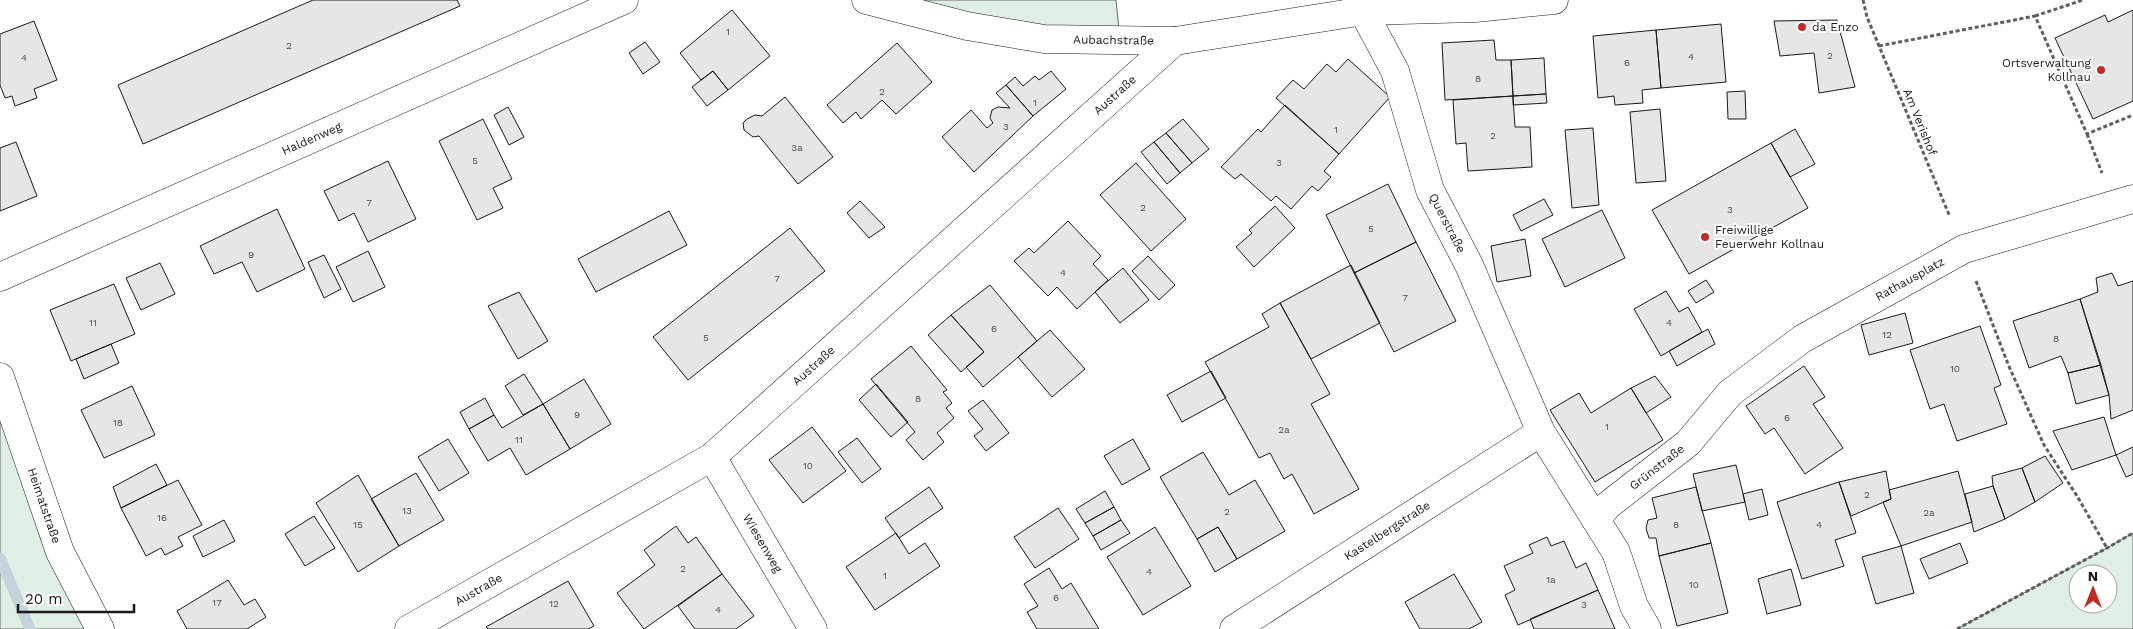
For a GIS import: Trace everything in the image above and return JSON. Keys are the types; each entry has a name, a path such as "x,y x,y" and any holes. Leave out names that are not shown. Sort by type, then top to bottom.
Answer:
{"street":[{"name":"Haldenweg","path":"0,278 624,0"},
{"name":"Aubachstraße","path":"866,0 967,26 1044,39 1175,41 1361,5 1476,8 1554,0"},
{"name":"Querstraße","path":"1361,5 1395,71 1430,190 1469,265 1541,432"},
{"name":"Austraße","path":"409,629 712,457 1175,41"},
{"name":"Rathausplatz","path":"1714,412 1730,393 1802,339 1964,249 2124,202"},
{"name":"Heimatstraße","path":"0,377 60,552 100,629"},
{"name":"Grünstraße","path":"1596,520 1607,506 1688,443 1714,412"},
{"path":"1541,432 1616,552 1634,606 1647,629"},
{"name":"Kastelbergstraße","path":"1234,629 1541,432"},
{"name":"Wiesenweg","path":"712,457 813,629"}],"path":[{"name":"Am Verishof","path":"1863,0 1867,17 1964,249 2008,364 2044,445 2108,548"},
{"path":"1879,46 2035,16 2083,0"},
{"path":"2035,16 2087,134 2124,202"},
{"path":"2087,134 2133,114"},
{"path":"1957,629 2133,533"}],"green space":[{"path":"866,0 1116,0 1120,40"},
{"path":"0,377 100,629 0,629"},
{"path":"2133,533 2133,629 1957,629 2068,569 2068,614 2118,614 2118,564 2077,564"}],"building":[{"path":"313,0 457,0 460,6 143,144 118,85"},
{"path":"732,10 770,56 728,90 713,71 701,80 680,53"},
{"name":"Ortsverwaltung Kollnau","path":"2133,10 2133,101 2093,119 2055,38 2105,15 2108,22"},
{"path":"1837,20 1855,87 1819,93 1814,53 1780,56 1774,21"},
{"path":"34,21 57,80 34,89 37,98 15,106 12,96 5,98 0,85 0,34"},
{"path":"1721,24 1726,82 1661,88 1656,30"},
{"path":"1656,30 1661,88 1642,90 1643,103 1615,105 1614,96 1598,98 1593,36"},
{"path":"1494,40 1496,60 1511,60 1513,96 1445,100 1442,43"},
{"path":"645,42 660,62 643,74 629,53"},
{"path":"897,43 932,82 896,114 882,100 861,119 856,112 843,123 827,105"},
{"path":"1544,58 1546,94 1513,96 1511,60"},
{"path":"1348,59 1390,97 1339,154 1276,98 1293,80 1304,89 1327,64 1336,72"},
{"path":"713,71 728,90 707,106 692,87"},
{"path":"1051,71 1066,89 1033,116 1006,85 1015,77 1023,86 1035,76 1039,80"},
{"path":"1006,85 1033,116 974,172 942,137 971,110 987,128 993,123 990,118 992,110 998,107 1010,108 996,93"},
{"path":"1745,91 1746,119 1728,119 1727,92"},
{"path":"1546,94 1547,103 1513,105 1513,96"},
{"path":"1513,96 1515,127 1530,127 1532,167 1468,171 1466,143 1456,144 1453,100"},
{"path":"785,97 833,157 798,184 759,136 753,137 744,130 743,123 747,119 755,115 762,116"},
{"path":"1285,105 1339,154 1324,171 1331,177 1318,191 1312,186 1291,209 1276,196 1271,201 1241,174 1235,179 1221,167 1258,129 1261,132"},
{"path":"508,107 524,137 509,145 494,115"},
{"path":"1660,109 1666,181 1636,183 1630,112"},
{"path":"483,119 512,179 493,188 503,208 477,220 439,141"},
{"path":"1183,119 1209,149 1192,163 1166,133"},
{"path":"1593,128 1599,205 1572,208 1565,130"},
{"path":"1795,129 1815,164 1790,177 1771,143"},
{"path":"1166,133 1192,163 1180,173 1154,142"},
{"path":"16,142 37,196 0,211 0,148"},
{"path":"1154,142 1180,173 1167,184 1141,152"},
{"path":"1771,143 1808,208 1689,274 1652,210"},
{"path":"388,161 416,219 368,242 354,213 339,221 324,191"},
{"path":"1136,163 1186,219 1151,251 1100,195"},
{"path":"1388,184 1416,242 1354,273 1326,215"},
{"path":"1544,199 1553,215 1521,231 1513,215"},
{"path":"860,201 885,227 869,238 847,213"},
{"path":"1275,206 1295,228 1254,267 1236,247 1252,233 1249,230"},
{"path":"277,209 305,269 257,292 242,262 214,274 200,246"},
{"path":"1602,210 1625,258 1565,287 1542,239"},
{"path":"669,211 687,245 596,292 578,259"},
{"path":"1068,221 1101,256 1093,264 1108,280 1077,309 1057,287 1048,296 1014,261 1029,248 1034,253"},
{"path":"790,228 825,271 688,380 653,337"},
{"path":"1525,239 1531,276 1497,282 1491,246"},
{"path":"1416,242 1456,321 1394,352 1354,273"},
{"path":"368,251 385,287 353,302 336,267"},
{"path":"324,255 341,289 324,298 308,262"},
{"path":"1148,256 1175,285 1159,300 1132,271"},
{"path":"160,263 175,294 141,310 126,278"},
{"path":"1351,265 1380,323 1311,359 1280,303"},
{"path":"1123,268 1149,300 1120,323 1095,292"},
{"path":"2112,273 2118,286 2133,281 2133,410 2111,419 2109,395 2080,299 2098,292 2096,278"},
{"path":"1706,280 1714,292 1696,303 1688,291"},
{"path":"114,284 135,334 71,361 50,310"},
{"path":"990,285 1037,341 983,387 966,367 984,352 951,315"},
{"path":"1666,291 1679,312 1688,307 1702,332 1661,356 1634,309"},
{"path":"519,292 548,341 518,359 488,306"},
{"path":"2080,299 2101,365 2068,373 2061,356 2029,368 2013,321"},
{"path":"1280,303 1330,394 1311,404 1359,489 1314,514 1292,474 1284,479 1270,453 1259,458 1205,362 1269,327 1262,314"},
{"path":"1905,313 1913,343 1869,355 1861,325"},
{"path":"951,315 984,352 961,372 928,335"},
{"path":"1980,326 2001,385 1994,388 2007,424 1957,441 1944,404 1930,409 1910,350"},
{"path":"1708,329 1715,344 1677,366 1669,351"},
{"path":"1050,330 1085,369 1052,397 1018,357"},
{"path":"111,344 119,363 84,379 76,359"},
{"path":"911,346 947,390 943,392 952,403 946,408 954,418 937,433 944,442 923,460 906,440 915,432 871,379"},
{"path":"2101,365 2109,395 2076,404 2068,373"},
{"path":"1804,366 1825,397 1813,404 1843,448 1805,474 1774,428 1765,434 1746,406"},
{"path":"1211,371 1226,398 1182,422 1167,395"},
{"path":"524,374 543,404 523,415 505,386"},
{"path":"1655,376 1671,397 1646,413 1631,388"},
{"path":"584,379 611,424 570,449 543,404"},
{"path":"876,384 908,422 891,437 859,400"},
{"path":"132,386 155,435 104,458 81,410"},
{"path":"1631,388 1663,440 1595,482 1550,410 1579,393 1591,413"},
{"path":"485,398 494,415 469,429 460,412"},
{"path":"983,400 1009,433 986,451 974,436 983,429 968,411"},
{"path":"543,404 570,449 526,475 510,448 488,461 469,429 494,415 502,428"},
{"path":"2104,417 2116,455 2072,470 2053,431"},
{"path":"812,427 846,471 803,503 769,460"},
{"path":"857,438 881,469 862,483 838,452"},
{"path":"448,439 469,473 439,491 418,457"},
{"path":"1133,439 1150,469 1122,485 1104,456"},
{"path":"2133,447 2133,474 2126,477 2116,455"},
{"path":"1203,452 1229,495 1255,480 1285,531 1237,559 1218,527 1197,539 1160,477"},
{"path":"2045,456 2063,483 2035,502 2022,468"},
{"path":"156,464 167,485 121,508 113,487"},
{"path":"1736,465 1745,502 1702,511 1693,474"},
{"path":"2022,468 2035,502 2005,519 1993,486 1992,476"},
{"path":"1886,471 1891,499 1851,516 1839,482"},
{"path":"1958,471 1972,522 1901,546 1883,502 1891,499 1889,490"},
{"path":"416,473 444,520 399,546 371,499"},
{"path":"358,475 399,546 358,572 316,503"},
{"path":"178,480 202,525 178,537 183,546 165,555 161,548 146,556 121,508"},
{"path":"1839,482 1856,533 1835,540 1844,566 1802,579 1777,502"},
{"path":"1993,486 2005,519 1974,532 1965,494"},
{"path":"929,487 943,508 899,538 885,518"},
{"path":"1696,487 1711,543 1659,556 1656,538 1649,538 1646,528 1648,520 1657,518 1652,498"},
{"path":"1762,489 1768,515 1749,520 1743,494"},
{"path":"1105,491 1114,507 1085,523 1076,509"},
{"path":"1114,507 1121,520 1093,536 1085,523"},
{"path":"1058,508 1079,539 1035,568 1014,537"},
{"path":"314,516 335,548 305,566 285,534"},
{"path":"224,520 235,541 203,557 193,536"},
{"path":"1121,520 1130,533 1101,550 1093,536"},
{"path":"676,526 688,543 696,537 722,574 644,629 617,593 655,565 644,550"},
{"path":"1155,527 1191,586 1143,615 1107,557"},
{"path":"1218,527 1237,559 1215,572 1197,539"},
{"path":"896,533 909,554 925,543 940,566 875,610 846,567"},
{"path":"1547,537 1551,546 1564,541 1576,568 1586,563 1598,590 1518,625 1505,595 1515,590 1504,566 1533,553 1529,545"},
{"path":"1711,543 1728,613 1677,626 1659,556"},
{"path":"1960,543 1968,563 1929,579 1920,559"},
{"path":"1901,546 1914,593 1876,604 1862,557"},
{"path":"1049,568 1062,589 1071,583 1099,629 1037,629 1027,612 1038,606 1024,584"},
{"path":"1791,569 1801,605 1767,614 1758,579"},
{"path":"722,574 754,616 736,629 695,629 678,606"},
{"path":"1454,574 1482,622 1469,629 1420,629 1405,602"},
{"path":"228,580 244,605 255,599 266,617 247,629 187,629 177,611"},
{"path":"568,581 594,626 588,629 488,629 486,627"},
{"path":"1598,590 1615,629 1534,629 1530,619"}],"waterway":[{"path":"0,558 30,629"}],"place":[{"name":"da Enzo","path":"1802,27"},
{"name":"Ortsverwaltung Kollnau","path":"2101,70"},
{"name":"Freiwillige Feuerwehr Kollnau","path":"1705,237"}]}
